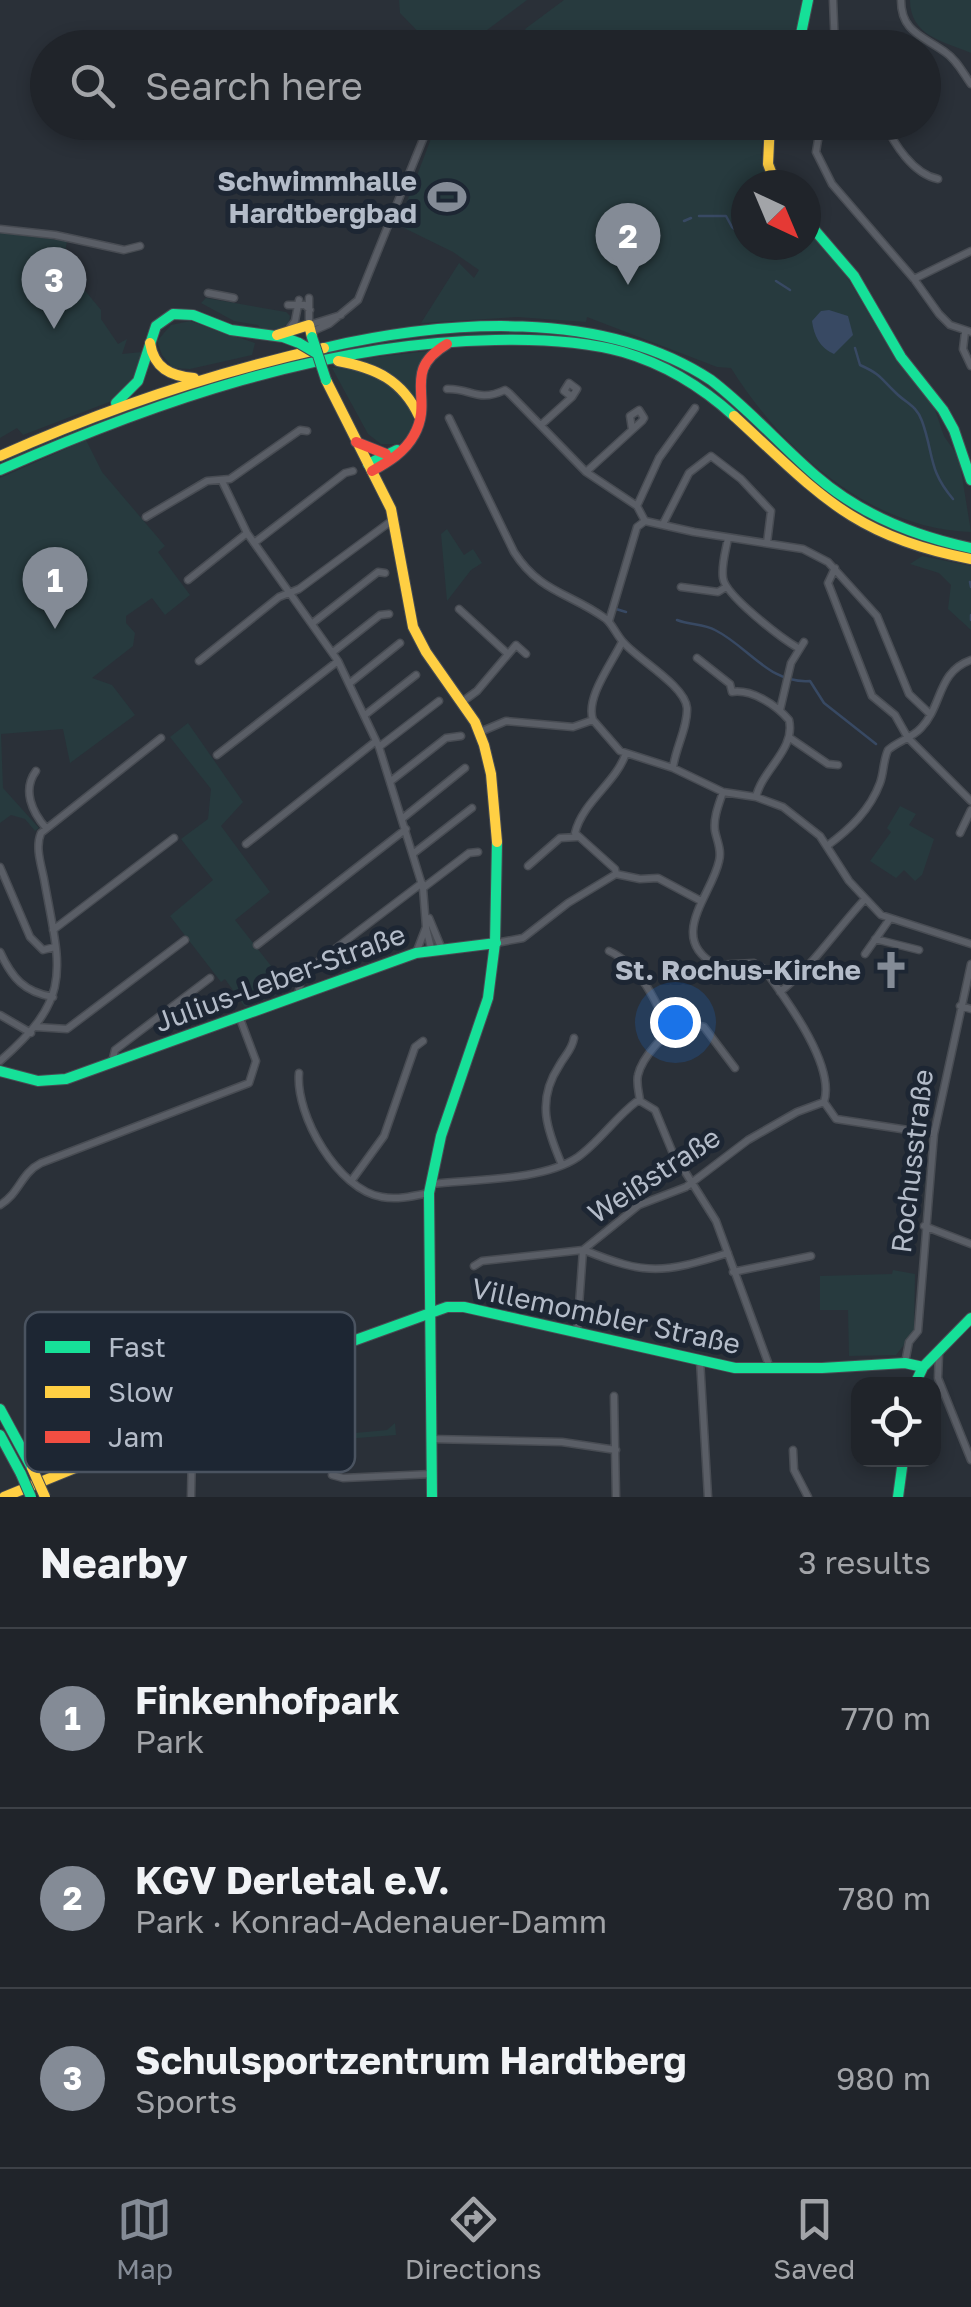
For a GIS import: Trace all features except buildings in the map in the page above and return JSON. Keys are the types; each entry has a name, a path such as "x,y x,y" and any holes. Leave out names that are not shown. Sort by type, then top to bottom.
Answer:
{"main road":[{"path":"802,30 808,0"},
{"path":"769,140 770,170"},
{"path":"821,238 854,276 900,357 942,410 970,474"},
{"path":"106,411 138,383 158,322 177,313 240,333 292,337 311,331 326,380 394,518 404,594 414,632 480,732 493,785 494,966 486,1012 436,1152 429,1189 432,1497"},
{"path":"0,456 106,411 202,378 319,349 438,330 528,326 614,336 672,357 722,388 824,485 861,510 922,538 971,548"},
{"path":"292,337 316,352"},
{"path":"150,338 151,353 160,369 179,378 202,378"},
{"path":"0,470 120,419 198,394 331,360 456,341 557,339 610,348 651,362 714,398 805,484 856,522 916,548 971,558"},
{"path":"370,467 412,440 420,418 420,368 432,352 456,341"},
{"path":"331,360 370,366 386,373 400,383 420,418"},
{"path":"356,442 389,456"},
{"path":"381,487 389,456"},
{"name":"Julius-Leber-Straße","path":"5,1074 48,1082 112,1063 416,952 491,941"},
{"path":"466,946 480,951 494,966"},
{"name":"Villemombler Straße","path":"355,1339 428,1311 456,1306 735,1368 904,1363 923,1367"},
{"path":"918,1377 923,1367 971,1318"},
{"path":"0,1409 25,1466"},
{"path":"0,1435 25,1468"},
{"path":"898,1497 902,1467"},
{"path":"27,1472 31,1497"},
{"path":"28,1472 45,1497"},
{"name":"Villemombler Straße","path":"4,1497 64,1472"}],"street":[{"path":"833,0 834,30"},
{"path":"901,0 906,26 910,30"},
{"path":"941,51 956,61 971,84"},
{"path":"311,331 344,314 358,300 423,140"},
{"path":"816,140 822,167 832,184 939,314 968,332 964,349 971,366"},
{"path":"896,140 908,159 931,178 938,179"},
{"path":"0,229 56,235 124,250 140,246"},
{"path":"914,279 971,251"},
{"path":"208,293 234,298"},
{"path":"300,301 310,310 311,331"},
{"path":"300,301 302,322 311,331"},
{"path":"292,337 300,301"},
{"path":"447,389 483,397 505,390 586,472 637,506 645,520 802,549 819,556 835,568 884,626 909,694 930,714"},
{"path":"541,426 572,397"},
{"path":"637,506 659,458 695,408"},
{"path":"448,418 526,570 545,587 609,621 622,642 685,700 686,715 673,768"},
{"path":"586,472 632,429"},
{"path":"146,517 208,481 230,479 300,430 306,430"},
{"path":"664,524 689,473 712,456 771,511 767,544"},
{"path":"254,543 345,473 353,471"},
{"path":"222,481 247,533 314,622 365,715 414,853 436,948"},
{"path":"199,661 279,597 292,592 394,518"},
{"path":"609,621 638,527 645,520"},
{"path":"188,580 247,533"},
{"path":"728,538 722,575 726,587 773,633 801,645 780,710"},
{"path":"835,568 828,582 875,701 899,720 908,738 971,801"},
{"path":"314,622 378,572 384,573"},
{"path":"680,588 718,592 726,587"},
{"path":"459,610 508,654"},
{"path":"333,652 380,615 389,614"},
{"path":"622,642 590,712 614,746 723,792 783,807 820,836 865,900 889,920 971,944"},
{"path":"350,683 400,643"},
{"path":"462,702 477,691 516,645 526,654"},
{"path":"697,658 730,684 732,692 742,690 780,710 790,724 790,738 759,785 756,798"},
{"path":"217,755 338,660"},
{"path":"827,846 860,817 878,787 888,750 918,732 948,673 971,660"},
{"path":"365,715 416,676"},
{"path":"246,844 439,701"},
{"path":"480,732 506,721 574,727 593,720"},
{"path":"390,781 446,738 461,736"},
{"path":"0,1061 47,1013 58,976 38,848 43,831 161,738"},
{"path":"790,738 828,764 838,765"},
{"path":"616,874 575,833 579,820 626,753"},
{"path":"403,818 465,768"},
{"path":"36,771 31,778 32,812 43,831"},
{"path":"723,792 714,825 720,858 693,926 703,956 723,967 748,962 760,965 801,1024 820,1066 824,1102 842,1122 934,1134"},
{"path":"414,853 472,808"},
{"path":"960,833 971,810"},
{"path":"257,945 406,830"},
{"path":"53,930 174,838"},
{"path":"528,866 560,838 577,838"},
{"path":"298,995 302,974 469,853 478,852"},
{"path":"0,868 30,937 42,950 55,947"},
{"path":"491,941 523,938 568,903 616,874 658,878 701,901"},
{"path":"780,992 865,900"},
{"path":"416,952 426,927 427,912"},
{"path":"865,954 889,920"},
{"path":"426,927 436,948"},
{"path":"876,939 919,950"},
{"path":"0,1015 34,1030 66,1029 185,940"},
{"path":"610,950 620,955 644,982 669,1032"},
{"path":"0,952 22,986 53,997"},
{"name":"Rochusstraße","path":"904,1363 909,1342 918,1331 934,1134 971,964"},
{"name":"Julius-Leber-Straße","path":"112,1063 116,1050 210,978"},
{"path":"960,1006 971,1009"},
{"path":"0,1205 11,1198 28,1170 41,1162 244,1087 252,1079 256,1060 239,1016"},
{"path":"735,1068 700,1025 684,1022 669,1032 640,1070 637,1082 640,1101 658,1115 672,1151 716,1221 770,1368"},
{"path":"562,1165 548,1134 544,1108 550,1082 573,1047 574,1038"},
{"path":"352,1180 384,1136 415,1048 423,1042"},
{"path":"5,1074 9,1054"},
{"path":"299,1074 298,1088 317,1140 336,1166 365,1191 380,1197 562,1165 588,1149 640,1101"},
{"name":"Weißstraße","path":"576,1333 583,1250 639,1205 693,1182 748,1140 824,1102"},
{"path":"924,1226 971,1244"},
{"path":"474,1266 482,1261 583,1250 642,1270 660,1272 728,1254"},
{"path":"733,1272 811,1256"},
{"path":"938,1377 939,1350"},
{"path":"700,1360 708,1497"},
{"path":"923,1367 937,1377"},
{"path":"941,1385 971,1460"},
{"path":"614,1396 616,1497"},
{"path":"431,1439 562,1442 616,1450"},
{"path":"793,1450 794,1470 808,1497"},
{"path":"191,1497 192,1472"},
{"path":"332,1475 343,1478 432,1474"}],"green space":[{"path":"399,0 527,0 487,30 416,30 400,13"},
{"path":"564,0 802,0 798,30 525,29"},
{"path":"910,0 971,0 971,53 941,41 941,30 923,30 911,12"},
{"path":"430,140 762,140 761,155 766,170 731,170 731,260 821,260 821,243 835,257 893,354 934,407 944,436 959,458 971,532 898,517 832,480 776,428 731,368 717,367 587,317 586,322 517,317 421,323 459,263 474,278 479,270 453,252 398,225"},
{"path":"0,233 67,241 63,264 101,310 101,319 118,344 127,339 122,354 142,352 133,384 117,399 23,435 17,428 0,438"},
{"path":"206,298 286,312 289,323 262,331 258,325 234,321 201,303"},
{"path":"190,321 255,343 252,355 190,369 173,368 157,341 171,325"},
{"path":"528,329 618,341 700,377 729,398 815,481 847,506 899,533 971,553 927,546 889,533 856,515 796,469 707,388 669,364 629,348 587,338 543,334 455,339 280,368 0,466 34,444 76,426 258,368 419,338"},
{"path":"429,351 417,404 405,385 390,373 352,360"},
{"path":"349,366 392,383 411,404 410,430 399,444 381,444 368,434 332,368"},
{"path":"86,440 102,472 165,546 158,552 190,595 165,615 152,598 126,616 126,623 135,633 133,646 92,678 112,685 135,715 70,763 63,729 1,734 3,788 39,828 35,831 25,819 11,815 0,823 0,478"},
{"path":"447,529 464,555 473,549 482,563 471,570 447,601 441,534"},
{"path":"922,556 971,566 971,630 948,609 951,585 939,573 910,564"},
{"path":"188,723 243,802 221,826 270,892 235,920 290,990 245,1007 170,916 213,880 181,839 208,819 211,789 170,737"},
{"path":"900,806 916,814 909,825 934,839 922,875 915,881 904,870 896,878 870,861 891,832 887,828"},
{"path":"893,1270 915,1274 914,1332 896,1355 849,1356 848,1310 820,1310 820,1276 892,1274"},
{"path":"395,1423 396,1435 355,1438 355,1433 387,1430"}],"water":[{"path":"821,311 848,316 853,335 834,354 819,341 812,321"}],"waterway":[{"path":"699,216 726,216 731,225"},
{"path":"684,221 691,218"},
{"path":"776,281 790,290"},
{"path":"855,348 860,365 877,374 917,412 935,470 953,499"},
{"path":"970,582 971,587"},
{"path":"616,609 626,612"},
{"path":"971,615 971,620"},
{"path":"677,620 715,630 783,677 810,681 824,703 876,744"}],"traffic: fast":[{"path":"802,30 808,0"},
{"path":"821,238 854,276 901,357 943,410 971,480"},
{"path":"116,403 138,381 156,326 173,314 193,315 231,330 299,343"},
{"path":"324,348 371,338 471,327 573,331 622,341 668,357 711,380 816,476 851,502 909,530 971,548"},
{"path":"312,337 326,380"},
{"path":"0,470 119,421 242,380 304,364 431,344 527,340 608,348 668,370 734,416"},
{"path":"299,343 316,353"},
{"path":"368,464 397,450"},
{"path":"432,1497 429,1193 441,1136 488,998 495,943 497,842"},
{"path":"0,1071 38,1081 66,1079 416,953 496,943"},
{"path":"355,1340 447,1307 464,1307 735,1368 905,1363 923,1367"},
{"path":"918,1377 923,1367 971,1318"},
{"path":"0,1409 25,1455"},
{"path":"0,1435 21,1474"},
{"path":"898,1497 902,1467"},
{"path":"21,1474 31,1497"}],"traffic: slow":[{"path":"769,140 770,170"},
{"path":"277,335 309,325 312,337"},
{"path":"150,343 155,359 164,369 194,378"},
{"path":"0,456 159,394 324,348"},
{"path":"338,361 364,367 386,378 405,393 419,416"},
{"path":"326,380 391,509 413,627 475,722 484,745 491,774 497,842"},
{"path":"734,416 815,489 866,524 930,550 971,559"},
{"path":"34,1472 45,1497"},
{"path":"4,1497 65,1472"}],"traffic: jam":[{"path":"372,471 401,451 414,435 420,422 421,375 433,354 447,344"},
{"path":"356,442 386,454"}],"place":[{"name":"Schwimmhalle Hardtbergbad","path":"447,197"},
{"name":"KGV Derletal e.V.","path":"628,285"},
{"name":"Schulsportzentrum Hardtberg","path":"54,329"},
{"name":"Finkenhofpark","path":"55,629"},
{"name":"St. Rochus-Kirche","path":"891,970"}]}
